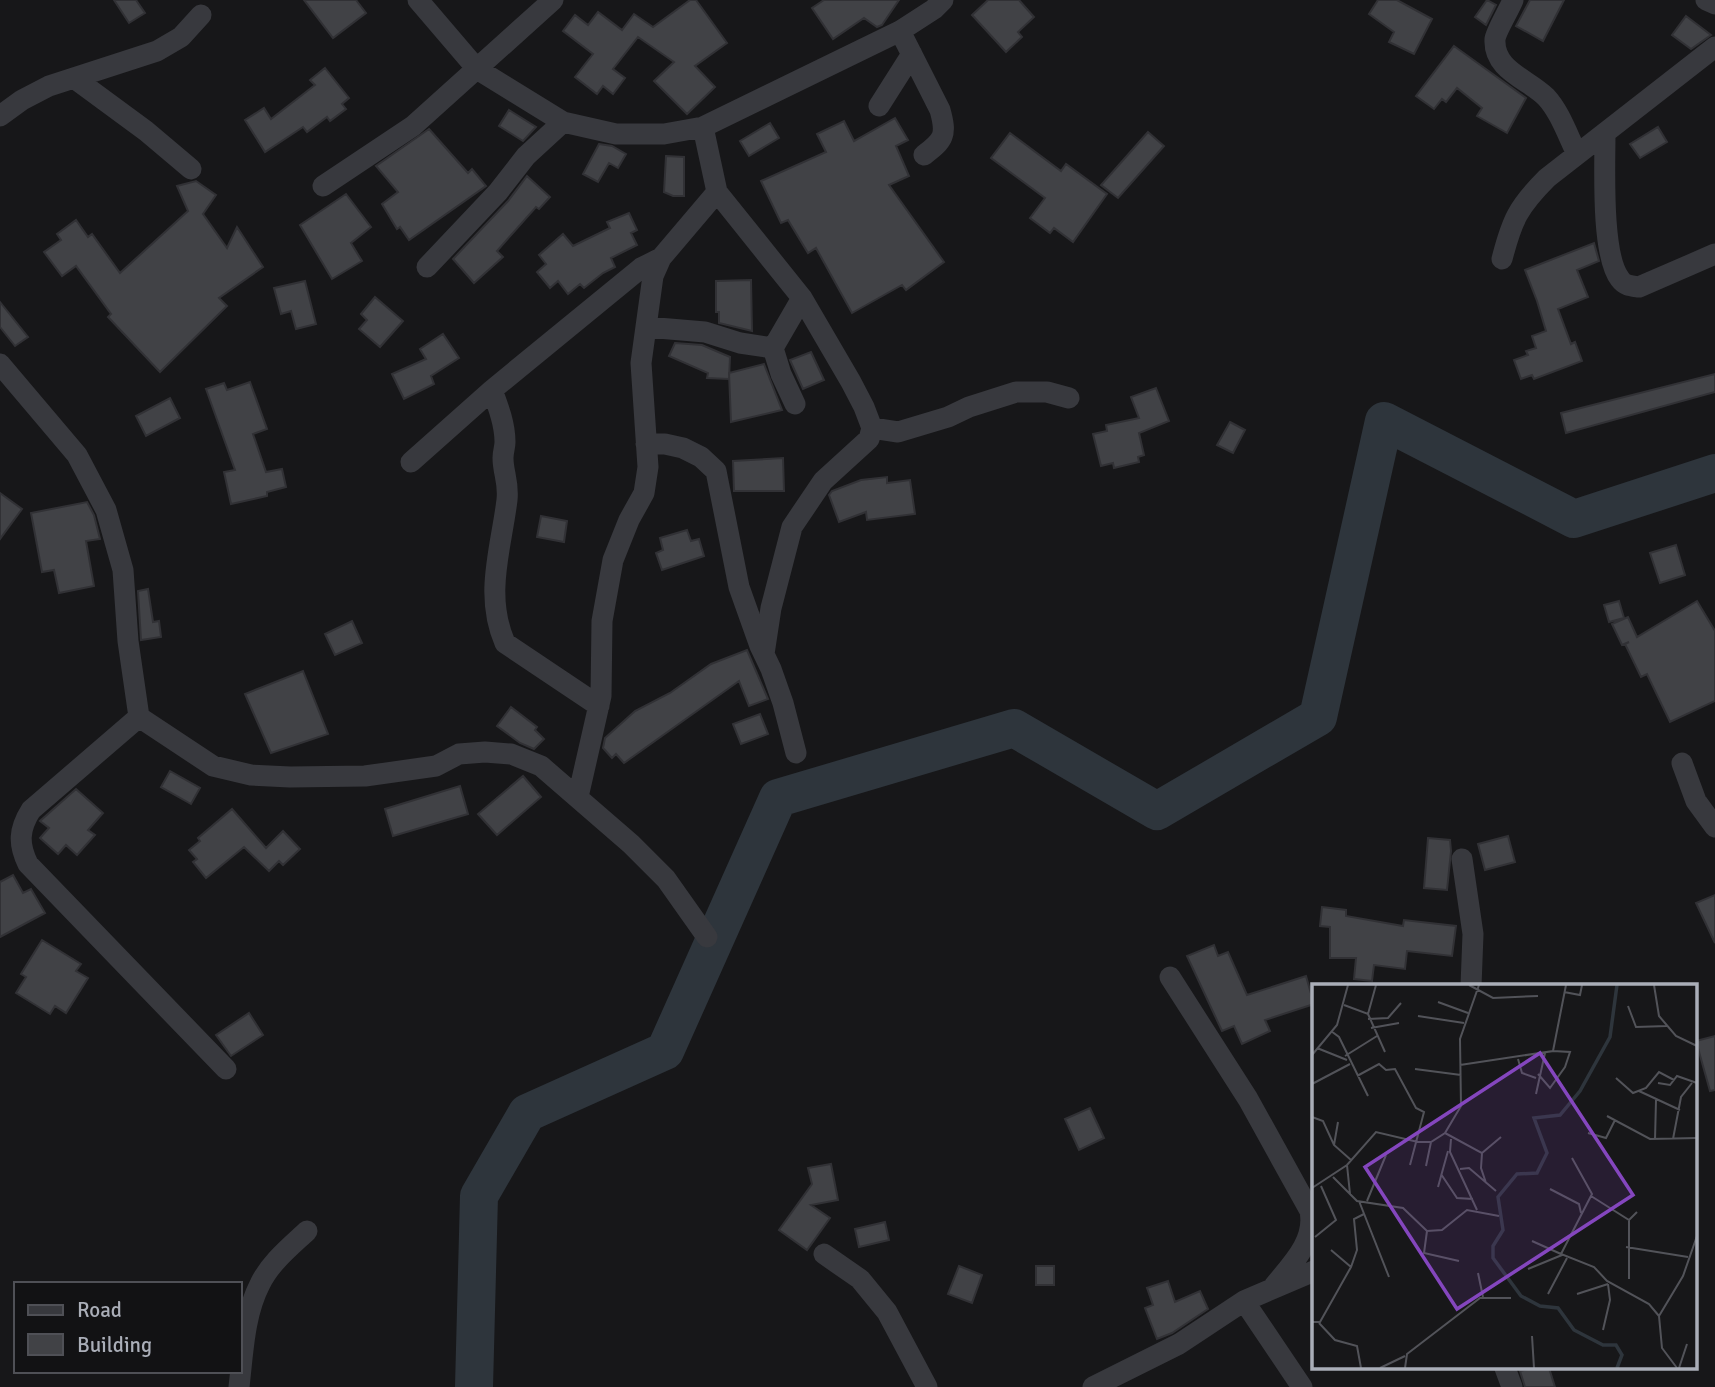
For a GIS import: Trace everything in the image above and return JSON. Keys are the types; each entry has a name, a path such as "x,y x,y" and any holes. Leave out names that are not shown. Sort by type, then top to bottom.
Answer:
{"street":[{"path":"418,0 477,69 563,122 616,134 664,134 704,127 900,31 943,0"},
{"path":"323,186 413,126 553,0"},
{"path":"1513,0 1497,32 1497,55 1508,69 1547,99 1577,154"},
{"path":"1706,0 1715,4"},
{"path":"0,116 22,100 49,86 157,51 181,37 201,15"},
{"path":"900,31 944,122 944,135 937,146 924,155"},
{"path":"1503,259 1510,230 1524,201 1547,178 1715,47"},
{"path":"879,106 912,54"},
{"path":"74,78 146,131 191,169"},
{"path":"427,267 498,192 526,156 563,122"},
{"path":"704,127 717,192 802,298 851,382 872,428 869,439 823,481 792,527 771,608 764,654"},
{"path":"1605,134 1607,240 1619,278 1628,286 1639,287 1715,254"},
{"path":"578,797 601,696 603,621 613,560 644,492 648,467 641,363 653,276 661,258 717,192"},
{"path":"411,462 492,390 641,268 661,258"},
{"path":"795,404 773,348 802,298"},
{"path":"646,327 705,332 740,343 773,348"},
{"path":"0,364 77,455 106,510 123,570 128,641 139,717 213,766 251,775 365,776 436,766 459,754 512,754 541,766 631,844 666,879 707,937"},
{"path":"492,390 501,415 505,441 503,460 508,478 494,575 498,628 505,643 599,706"},
{"path":"872,428 898,432 948,417 1016,391 1069,398"},
{"path":"646,444 683,448 701,457 716,471 739,587 783,703 796,753"},
{"path":"139,717 31,810 23,823 20,837 22,851 28,864 226,1069"},
{"path":"1682,763 1696,801 1715,827"},
{"path":"1462,859 1473,934 1471,984"},
{"path":"1170,977 1248,1098 1310,1211 1312,1220"},
{"path":"1274,1286 1308,1239 1312,1227"},
{"path":"242,1360 246,1325 260,1284 279,1257 307,1231"},
{"path":"824,1254 860,1279 887,1312 927,1387"},
{"path":"1093,1387 1179,1344 1244,1301 1312,1272"},
{"path":"1244,1301 1302,1387"},
{"path":"1506,1370 1512,1387"}],"building":[{"path":"114,0 136,0 145,13 129,23"},
{"path":"304,0 356,0 366,13 333,38"},
{"path":"690,0 696,0 727,43 695,66 715,87 687,114 654,81 674,62 638,37 613,69 625,78 613,94 603,86 597,94 575,77 593,54 563,31 575,15 588,25 598,12 622,30 634,14 653,27"},
{"path":"824,0 899,0 882,25 877,27 864,18 833,39 812,8"},
{"path":"988,0 1019,0 1034,17 1018,32 1022,37 1006,52 972,15"},
{"path":"1378,0 1397,0 1432,19 1414,54 1389,42 1394,32 1369,14"},
{"path":"1487,0 1496,5 1486,25 1475,17"},
{"path":"1530,0 1564,0 1543,41 1516,26"},
{"path":"1686,16 1711,35 1691,49 1672,35"},
{"path":"1454,46 1526,98 1507,133 1477,116 1482,108 1457,88 1446,102 1442,99 1434,109 1416,96"},
{"path":"325,68 349,98 342,104 346,109 330,121 327,117 307,132 303,127 265,152 245,120 264,108 271,119 315,85 310,80"},
{"path":"509,110 536,127 523,141 499,126"},
{"path":"895,118 908,140 896,146 909,176 889,185 944,262 906,290 902,285 852,313 816,248 808,253 788,220 781,223 761,181 826,152 817,134 844,121 854,141"},
{"path":"770,123 779,138 749,156 740,141"},
{"path":"1658,127 1667,142 1640,158 1630,144"},
{"path":"429,129 468,173 472,169 486,186 409,240 400,227 397,229 382,204 398,192 376,166"},
{"path":"1148,132 1164,146 1118,198 1101,185"},
{"path":"1010,133 1061,171 1066,164 1107,194 1073,242 1054,228 1050,233 1030,218 1045,198 991,158"},
{"path":"599,144 612,146 626,154 618,168 609,163 598,182 583,174"},
{"path":"666,156 684,157 684,196 673,196 664,192"},
{"path":"527,176 550,197 539,209 536,207 497,251 503,257 474,283 453,259 508,201"},
{"path":"196,181 216,195 203,214 227,248 237,227 263,267 219,298 227,306 160,372 108,317 111,314 76,266 62,276 44,252 61,240 57,234 76,220 88,237 92,234 120,273 188,211 177,186"},
{"path":"346,194 371,227 351,243 362,261 332,279 300,225"},
{"path":"629,213 637,230 631,233 637,245 611,258 615,267 584,288 580,284 568,294 558,281 550,288 537,272 546,264 539,255 563,234 573,246 610,228 607,222"},
{"path":"1594,243 1599,261 1577,270 1588,297 1558,309 1571,344 1575,342 1582,361 1534,379 1532,375 1521,379 1514,360 1528,355 1526,351 1536,348 1532,336 1546,331 1525,270"},
{"path":"751,280 752,331 719,323 719,312 716,312 716,281"},
{"path":"305,281 316,324 296,329 291,311 281,314 274,288"},
{"path":"375,297 403,321 380,347 359,329 367,320 361,314"},
{"path":"0,302 28,337 15,346 0,327"},
{"path":"443,334 459,358 431,376 434,384 404,399 392,374 426,359 420,349"},
{"path":"675,343 702,345 730,357 729,379 707,378 708,373 669,356"},
{"path":"811,352 824,380 803,389 790,360"},
{"path":"764,364 782,410 731,422 729,373"},
{"path":"1715,374 1715,392 1566,433 1561,413"},
{"path":"250,382 267,429 253,434 266,472 282,469 286,487 267,492 267,496 231,504 224,472 235,470 206,389 224,383 227,390"},
{"path":"1156,388 1169,421 1139,433 1144,455 1138,457 1139,462 1114,468 1113,463 1101,466 1093,434 1107,431 1106,425 1139,418 1131,397"},
{"path":"170,398 180,418 146,436 136,416"},
{"path":"1230,422 1245,430 1233,453 1217,445"},
{"path":"783,458 784,491 734,491 733,461"},
{"path":"887,477 887,483 910,480 915,514 867,520 866,512 839,522 829,495 832,491 861,480"},
{"path":"0,493 22,509 0,539"},
{"path":"87,502 94,515 100,539 86,541 94,586 59,593 54,570 42,572 31,513"},
{"path":"541,516 567,521 564,542 537,537"},
{"path":"687,530 691,541 699,539 704,556 662,570 656,553 663,550 660,538"},
{"path":"1676,545 1685,575 1660,583 1650,553"},
{"path":"148,589 153,622 159,621 161,637 141,640 138,591"},
{"path":"1619,601 1624,618 1609,622 1604,605"},
{"path":"1697,601 1715,631 1715,701 1670,722 1647,674 1641,677 1625,644 1629,642 1622,645 1612,624 1628,617 1637,637"},
{"path":"352,621 362,643 335,655 325,634"},
{"path":"747,650 768,699 749,706 739,681 624,763 616,754 612,758 603,748 605,738 635,711 670,693 711,664"},
{"path":"303,671 328,734 271,753 245,694"},
{"path":"511,707 537,727 535,730 544,739 534,749 520,743 497,726"},
{"path":"760,714 768,734 741,744 733,724"},
{"path":"170,771 200,788 191,804 161,787"},
{"path":"523,776 541,797 497,835 478,814"},
{"path":"460,786 468,814 393,836 385,809"},
{"path":"76,789 103,813 88,830 95,835 77,855 66,845 58,854 40,838 49,828 40,821"},
{"path":"232,809 266,848 283,831 300,849 283,865 279,861 269,871 244,847 206,878 193,862 197,859 189,850 200,841 198,838"},
{"path":"1508,836 1515,862 1485,870 1478,844"},
{"path":"1428,838 1450,840 1447,890 1424,888"},
{"path":"13,875 23,893 31,889 45,913 0,937 0,882"},
{"path":"1715,895 1715,943 1696,903"},
{"path":"1322,907 1346,910 1346,916 1403,926 1404,920 1456,926 1452,956 1407,951 1405,969 1374,965 1372,981 1354,979 1356,958 1330,958 1330,927 1320,926"},
{"path":"42,940 81,964 76,971 88,978 66,1013 55,1006 50,1014 16,993 26,977 21,974"},
{"path":"1214,945 1218,956 1228,952 1247,995 1306,976 1312,1005 1265,1020 1270,1031 1242,1044 1234,1026 1222,1031 1187,956"},
{"path":"249,1013 263,1035 231,1056 216,1035"},
{"path":"1715,1036 1715,1090 1710,1091 1698,1040"},
{"path":"1090,1108 1104,1138 1079,1150 1065,1119"},
{"path":"831,1164 838,1200 811,1205 830,1218 807,1250 779,1230 812,1184 808,1168"},
{"path":"885,1222 889,1240 859,1247 855,1229"},
{"path":"959,1266 982,1275 972,1303 948,1294"},
{"path":"1036,1266 1054,1266 1054,1285 1036,1285"},
{"path":"1168,1281 1175,1302 1200,1291 1208,1309 1172,1333 1157,1339 1145,1308 1153,1305 1147,1288"},
{"path":"1550,1370 1555,1387 1525,1387 1520,1371"}],"waterway":[{"path":"474,1387 479,1196 527,1113 665,1051 778,798 1014,728 1157,811 1318,717 1384,421 1574,519 1715,473"}]}
